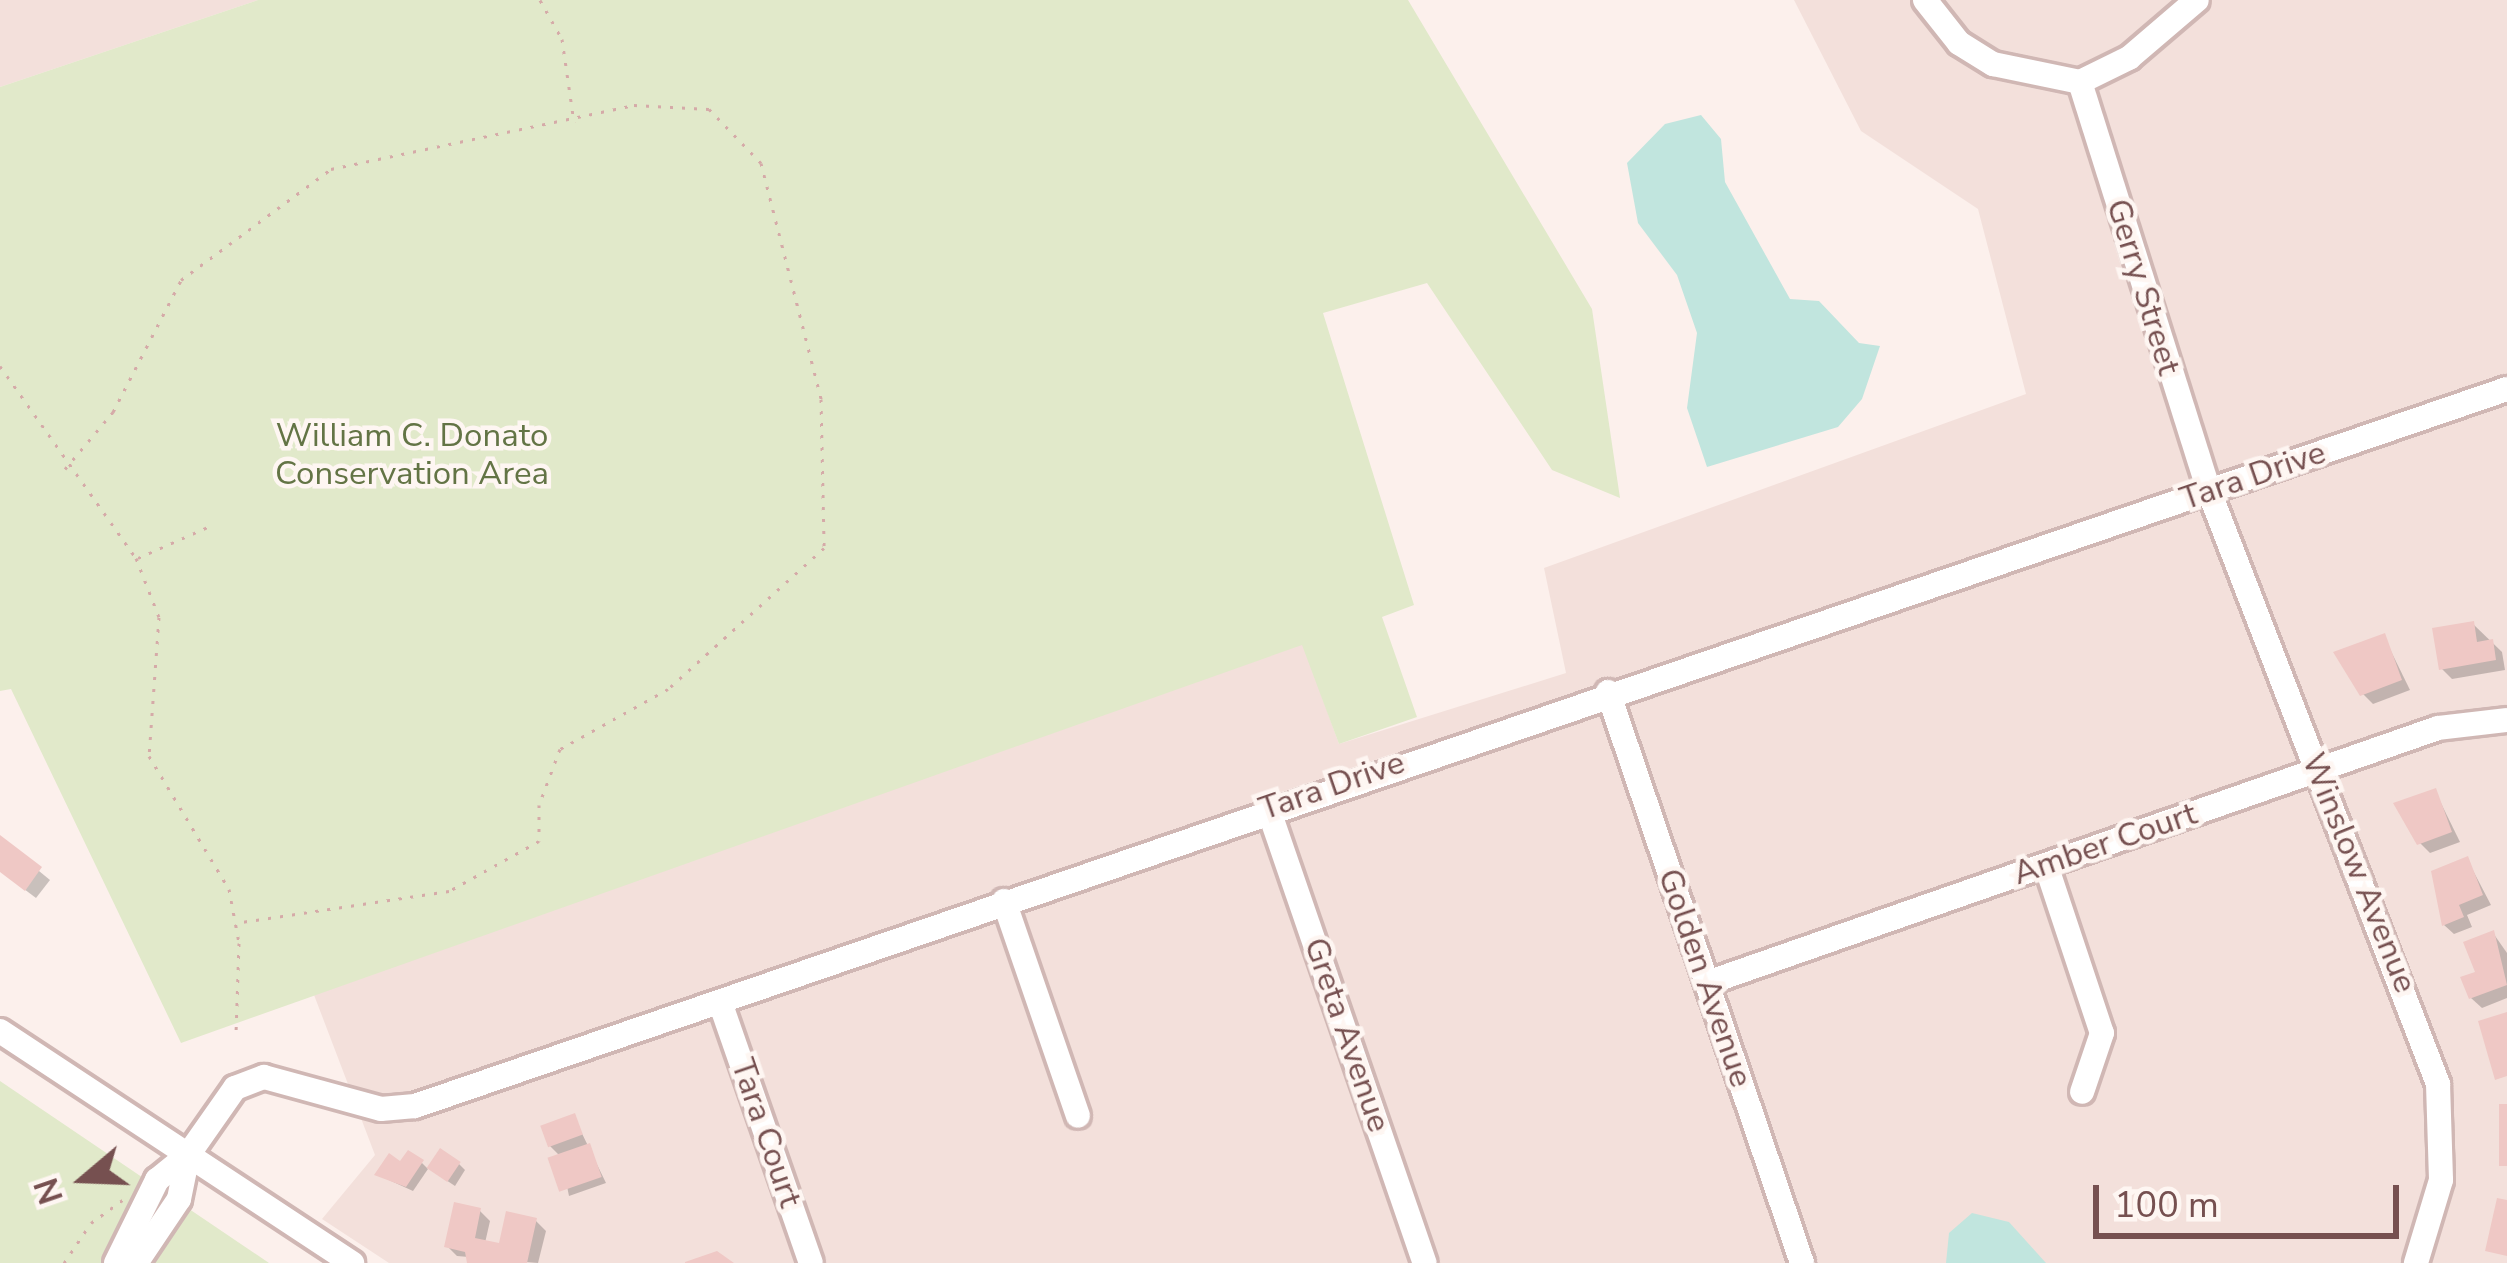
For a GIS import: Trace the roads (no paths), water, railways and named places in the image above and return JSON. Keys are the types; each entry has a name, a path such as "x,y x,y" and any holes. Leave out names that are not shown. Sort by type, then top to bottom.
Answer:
{"street":[{"path":"1924,0 1959,43 1993,64 2080,82 2129,58 2198,0"},
{"name":"Gerry Street","path":"2080,82 2209,491"},
{"name":"Tara Drive","path":"188,1155 235,1088 264,1077 381,1109 415,1106 1268,808 2507,389"},
{"name":"Winslow Avenue","path":"2209,491 2438,1084 2441,1180 2416,1263"},
{"name":"Golden Avenue","path":"1608,692 1802,1263"},
{"name":"Amber Court","path":"1707,982 2438,728 2507,720"},
{"name":"Greta Avenue","path":"1268,808 1425,1263"},
{"path":"2046,865 2102,1033 2082,1092"},
{"path":"1004,901 1078,1116"},
{"name":"Tara Court","path":"720,1002 812,1263"},
{"path":"0,1031 352,1263"},
{"path":"116,1263 149,1195 188,1155"},
{"path":"136,1263 179,1199 188,1155"}],"water":[{"path":"1701,115 1721,139 1725,182 1790,299 1819,301 1859,343 1880,346 1862,399 1838,427 1707,467 1687,408 1697,333 1677,275 1638,223 1627,163 1665,124"},
{"path":"1972,1213 2009,1222 2046,1263 1946,1263 1949,1233"}],"park label":[{"name":"William C. Donato Conservation Area","path":"412,455"}]}
